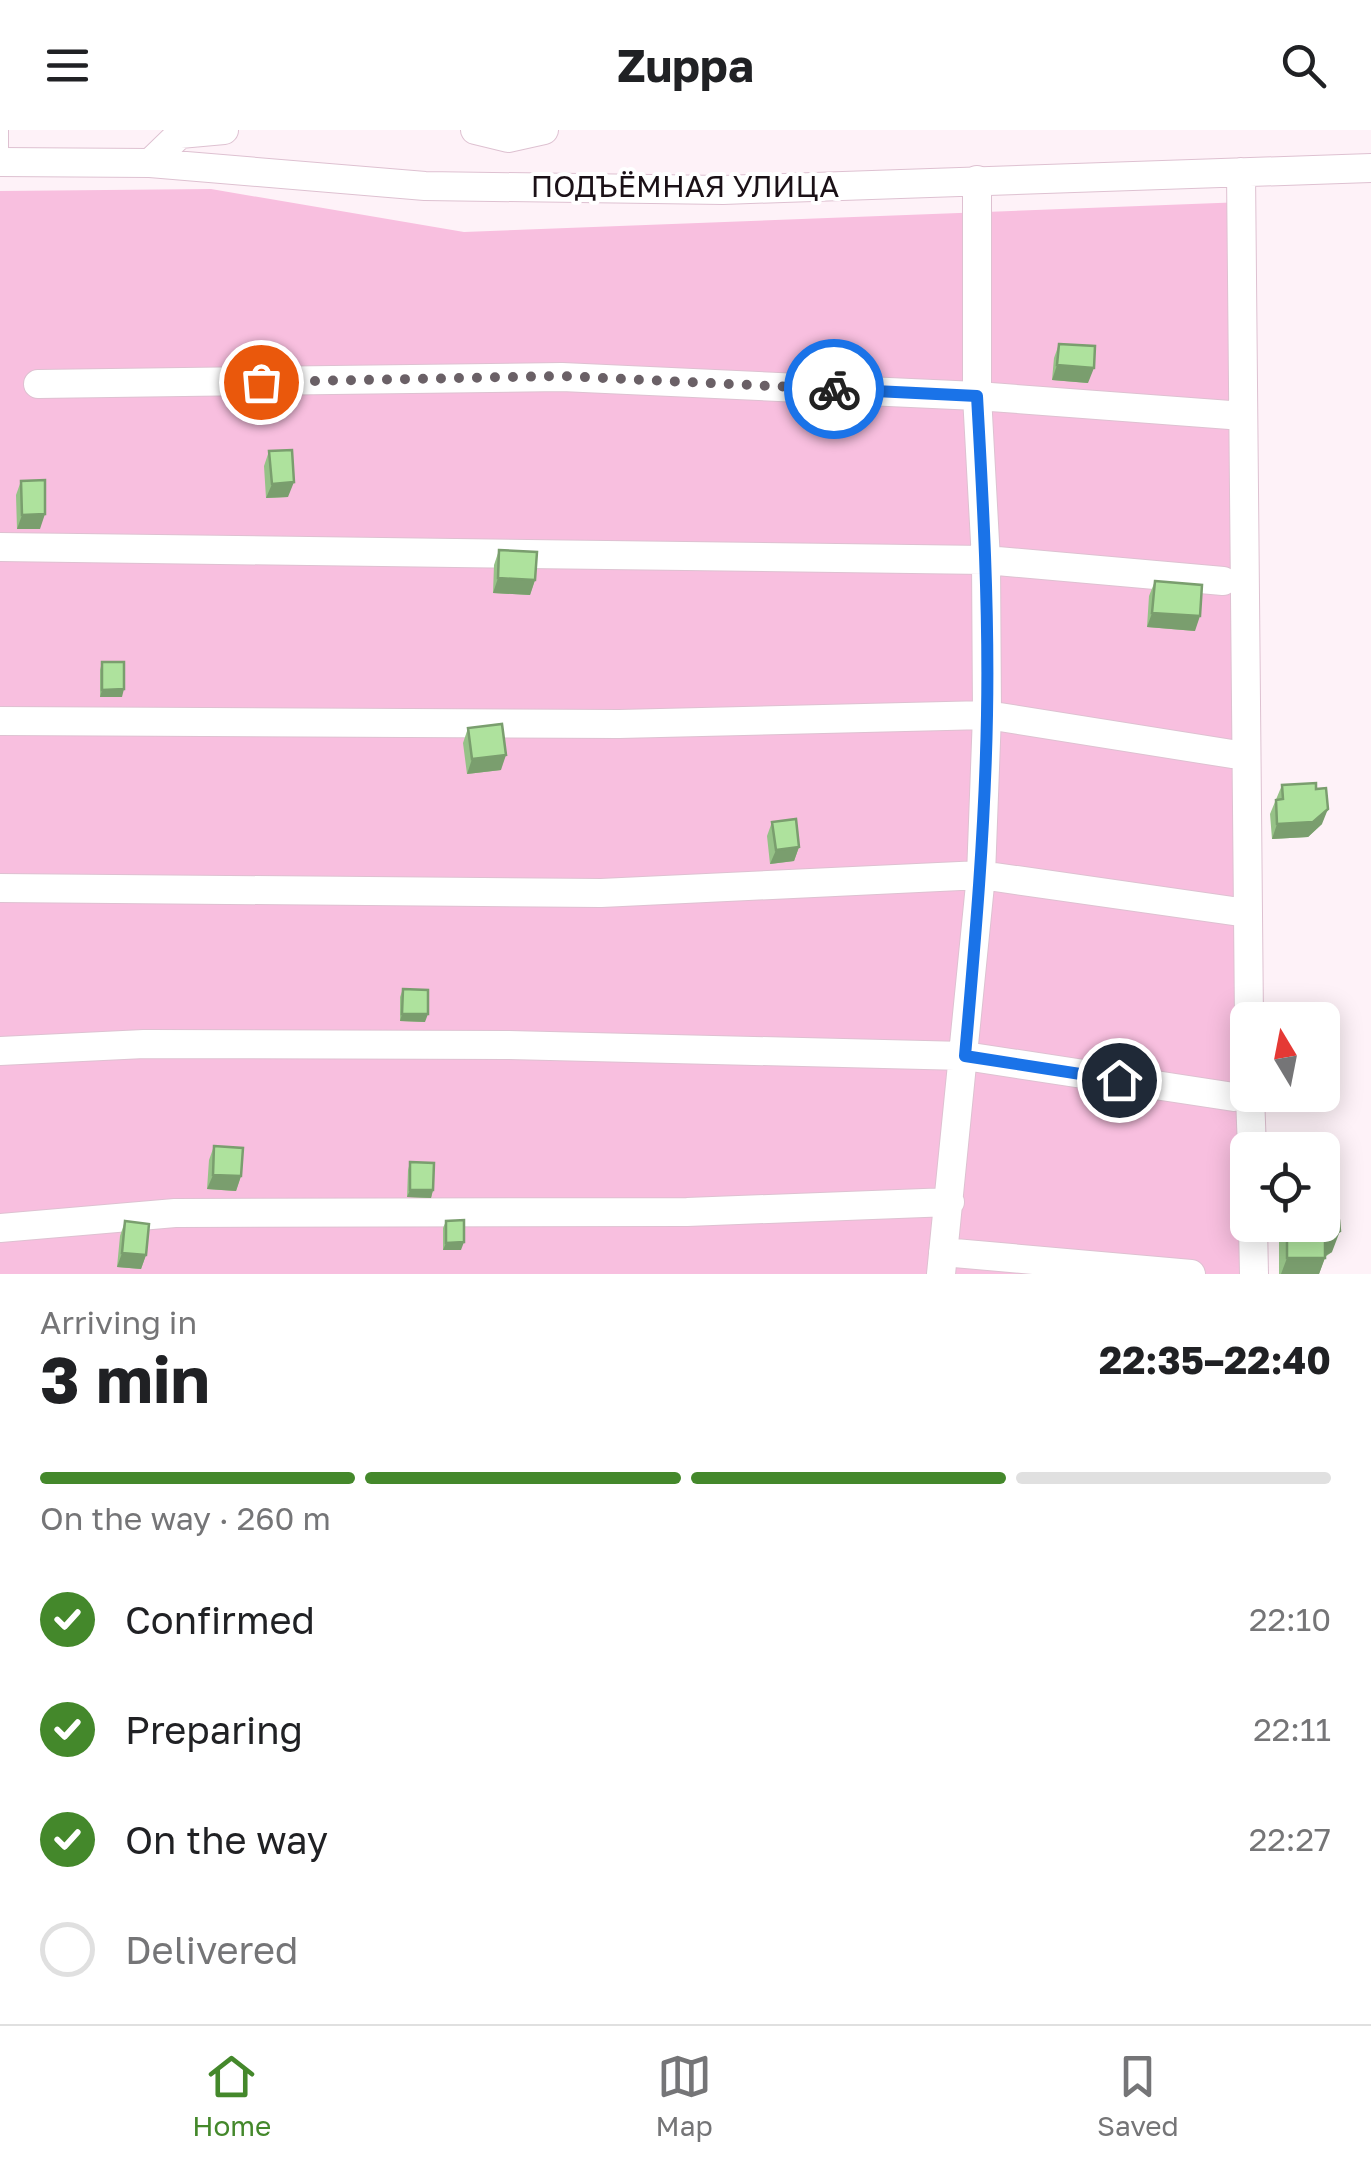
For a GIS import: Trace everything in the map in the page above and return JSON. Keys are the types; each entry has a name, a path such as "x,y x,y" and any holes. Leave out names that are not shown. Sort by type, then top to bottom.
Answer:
{"street":[{"path":"150,162 181,132 224,130"},
{"path":"475,130 508,138 544,130"},
{"name":"ПОДЪЁМНАЯ УЛИЦА","path":"1,162 150,162 425,186 723,190 1371,168"},
{"path":"1241,172 1249,1002"},
{"path":"978,180 977,396 986,560 987,715 981,875 942,1263 1191,1274"},
{"path":"38,384 562,376 977,396 1230,415"},
{"path":"0,547 986,560 1223,581"},
{"path":"0,722 619,724 987,715 1232,754"},
{"path":"0,888 601,893 981,875 1240,912"},
{"path":"0,1051 144,1044 490,1045 965,1056 1230,1094"},
{"path":"0,1228 175,1214 686,1212 950,1202"},
{"path":"1253,1242 1254,1274"}],"lane":[{"path":"1,130 1,162"}],"shaded area":[{"path":"211,189 464,232 1244,202 1247,1002 1230,1002 1230,1112 1248,1112 1248,1132 1230,1132 1230,1242 1253,1242 1263,1274 0,1274 0,191"}],"building":[{"path":"1059,344 1095,346 1094,368 1057,365"},
{"path":"292,450 294,482 272,484 269,451"},
{"path":"45,480 45,514 22,515 21,481"},
{"path":"499,550 537,552 535,580 498,578"},
{"path":"1155,581 1202,585 1200,616 1152,613"},
{"path":"102,662 124,662 124,689 102,690"},
{"path":"502,724 506,755 472,759 468,728"},
{"path":"1316,783 1316,789 1326,788 1328,809 1313,822 1277,824 1276,800 1283,799 1282,785"},
{"path":"796,819 799,847 776,850 772,822"},
{"path":"403,989 428,990 428,1014 402,1014"},
{"path":"214,1146 243,1148 241,1176 213,1175"},
{"path":"410,1162 434,1163 433,1190 410,1190"},
{"path":"464,1220 464,1242 446,1243 446,1221"},
{"path":"125,1221 149,1224 146,1255 122,1253"},
{"path":"1287,1242 1325,1242 1325,1258 1287,1258"}],"way so far":[{"path":"261,382 562,376 834,389"}],"route":[{"path":"834,389 977,396 986,560 987,715 981,875 965,1056 1119,1080"}]}
